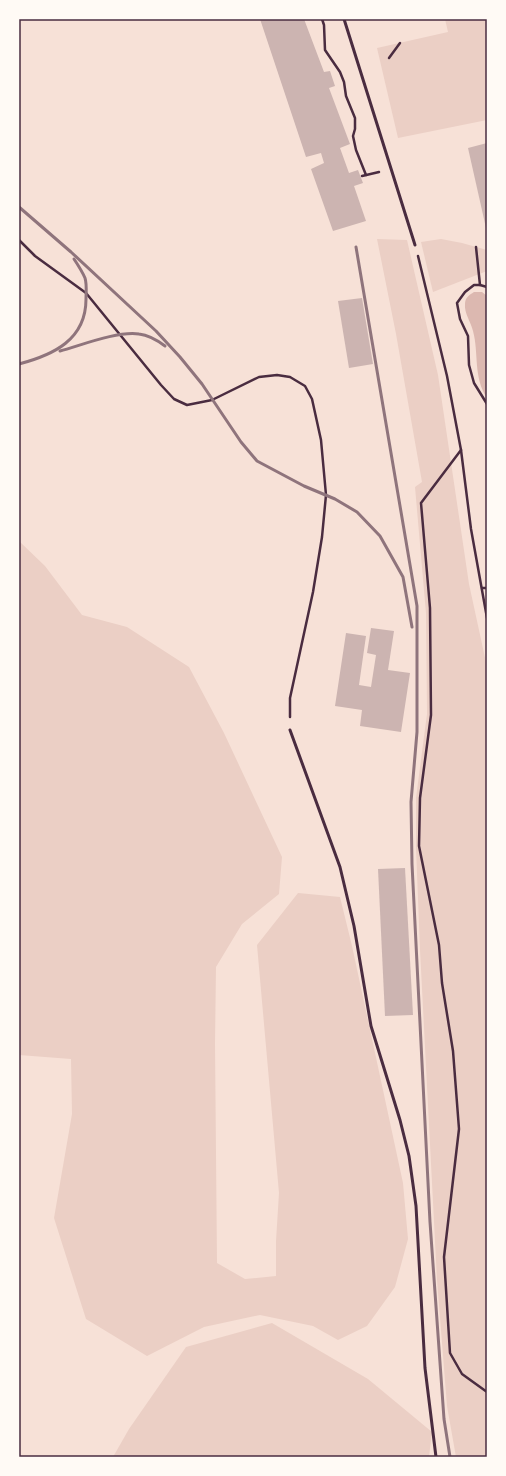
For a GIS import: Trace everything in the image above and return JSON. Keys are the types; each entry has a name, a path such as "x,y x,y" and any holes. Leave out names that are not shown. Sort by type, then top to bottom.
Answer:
{"lane":[{"path":"344,19 415,245"},
{"path":"290,730 340,867 354,926 371,1026 400,1120 409,1156 416,1206 425,1368 436,1457"}],"path":[{"path":"322,19 324,25 325,50 340,72 344,82 346,96 355,118 355,129 353,136 354,143 366,175"},
{"path":"390,58 400,43"},
{"path":"362,176 391,169"},
{"path":"19,240 35,256 86,293 174,399 188,405 212,400 259,377 277,375 290,377 305,386 312,399 321,440 326,495 322,537 313,592 290,698 290,730"},
{"path":"415,245 447,376 461,450 471,530 487,618"},
{"path":"476,247 480,284"},
{"path":"487,287 480,284 474,285 464,292 457,303 460,320 468,336 469,365 474,383 487,404"},
{"path":"461,450 421,503 430,608 431,715 420,798 419,846 439,945 442,983 453,1051 460,1129 444,1258 450,1353 462,1374 487,1392"},
{"path":"482,588 487,588"}],"shaded area":[{"path":"445,19 487,19 487,120 398,138 377,48 448,32"},
{"path":"377,239 407,240 438,375 469,584 487,667 487,1457 456,1457 447,1406 437,1280 416,848 416,798 427,714 426,613 415,487 422,482 396,334"},
{"path":"441,239 487,250 487,271 433,292 421,242"},
{"path":"474,292 482,292 487,296 487,398 480,382 475,339 465,307 467,298"},
{"path":"19,541 45,566 82,615 127,627 189,667 224,733 282,857 279,894 242,924 216,967 215,1044 217,1263 245,1279 276,1276 276,1241 279,1193 257,945 298,893 340,897 403,1183 408,1239 395,1287 367,1326 338,1340 313,1326 260,1315 204,1327 147,1356 86,1319 54,1218 72,1114 71,1059 19,1055"},
{"path":"272,1323 368,1379 432,1432 429,1457 113,1457 129,1429 186,1347"}],"building":[{"path":"260,19 304,19 324,72 330,71 335,86 329,88 350,144 340,148 349,173 358,170 363,183 354,186 366,221 333,231 311,169 324,163 321,153 306,157"},
{"path":"487,143 487,228 486,228 468,148"},
{"path":"362,298 373,364 349,368 338,301"},
{"path":"371,628 394,631 388,670 410,673 401,732 360,726 362,710 335,706 346,633 366,636 359,685 371,687 376,655 367,653"},
{"path":"405,868 413,1015 385,1016 378,869"}],"railway":[{"path":"19,207 71,252 156,331 202,384 241,442 257,461 304,486 335,499 357,512 380,536 403,577 412,627"},
{"path":"356,247 417,606 417,732 411,802 412,864 430,1222 444,1419 450,1457"},
{"path":"19,364 44,356 65,344 74,335 80,325 85,313 86,283 84,275 74,259"},
{"path":"60,351 110,336 130,334 146,335 165,346"}]}
